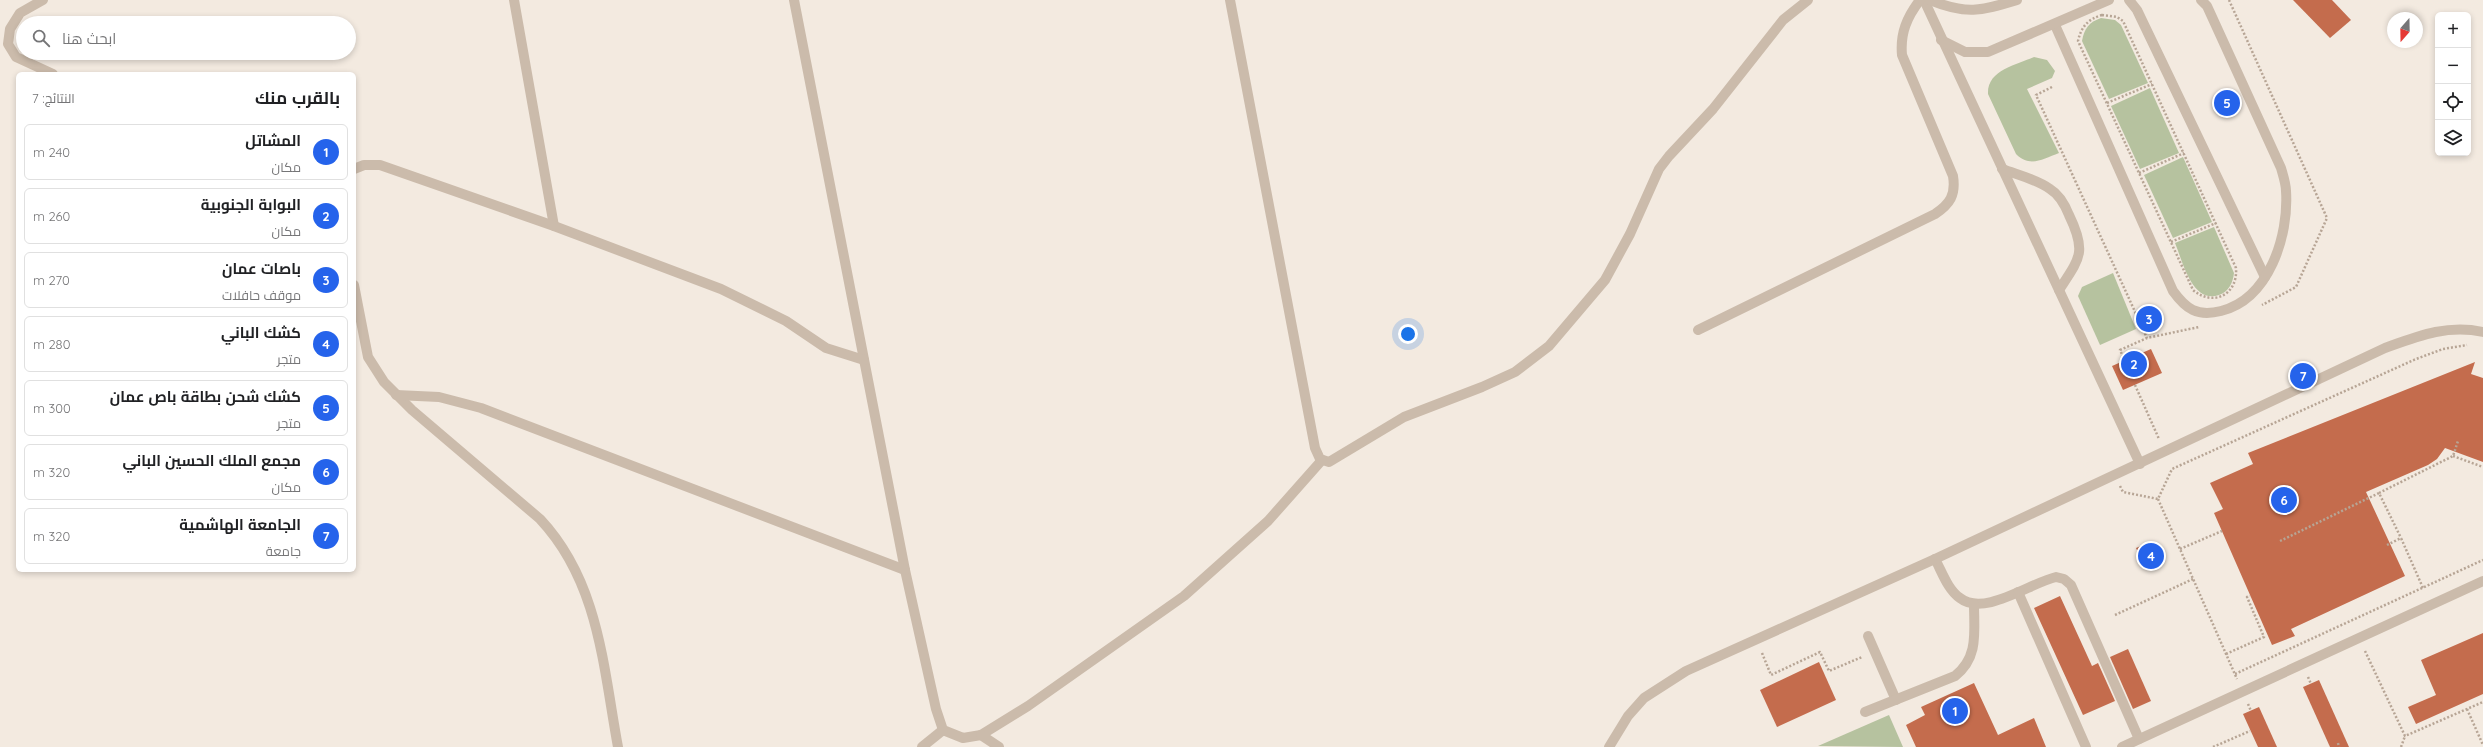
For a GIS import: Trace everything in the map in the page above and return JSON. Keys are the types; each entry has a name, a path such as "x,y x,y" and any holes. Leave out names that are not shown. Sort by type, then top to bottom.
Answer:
{"street":[{"path":"18,16 20,13 43,0"},
{"path":"514,0 554,226"},
{"path":"794,0 905,570 937,713 943,730 963,738 981,735 1028,706 1184,596 1268,521 1322,460"},
{"path":"1230,0 1315,448 1318,457 1322,460 1333,461 1404,417 1482,388 1515,372 1549,346 1605,280 1630,234 1659,169 1669,156 1713,110 1783,20 1808,0"},
{"path":"1698,330 1935,214 1944,208 1952,199 1955,187 1953,176 1902,55 1901,45 1905,24 1920,0"},
{"path":"1924,0 1941,40 2140,464"},
{"path":"1930,0 1964,11 1985,10 2017,0"},
{"path":"1941,40 1965,52 1988,52 2055,25 2109,0"},
{"path":"2129,0 2137,10 2265,277"},
{"path":"2055,25 2172,291 2182,303 2196,312 2211,314 2227,310 2242,303 2256,292 2265,277 2276,252 2283,227 2286,190 2281,168 2207,6 2201,0"},
{"path":"16,19 10,29 8,44 16,57"},
{"path":"23,60 49,72"},
{"path":"356,168 371,164 380,165 554,226 721,289 786,321 826,348 864,360"},
{"path":"2002,169 2051,189 2064,203 2079,235 2079,254 2076,262 2058,290"},
{"path":"356,296 368,356 384,382 396,395 540,520 558,539 572,561 592,612 618,747"},
{"path":"1609,747 1628,716 1644,698 1686,671 1935,559 2385,348 2428,333 2465,328 2483,332"},
{"path":"396,395 439,397 481,408 905,570"},
{"path":"1935,559 1955,594 1966,602 1974,604 1991,602 2056,577 2064,579 2071,585 2139,739"},
{"path":"2122,747 2242,690 2483,581"},
{"path":"2018,592 2086,747"},
{"path":"1864,712 1955,676 1968,663 1974,645 1974,604"},
{"path":"1868,636 1896,700"},
{"path":"922,747 943,730"},
{"path":"981,735 999,747"}],"path":[{"path":"2229,0 2327,218 2296,287 2258,307"},
{"path":"2102,15 2117,17 2124,21 2152,84 2236,268 2237,276 2234,284 2230,291 2222,297 2214,299 2198,295 2193,290 2078,42 2084,26 2095,17 2102,15"},
{"path":"2107,103 2152,84"},
{"path":"2052,87 2036,95 2147,338"},
{"path":"2139,173 2184,153"},
{"path":"2171,242 2216,223"},
{"path":"2125,361 2120,350 2147,338 2201,327"},
{"path":"2242,690 2158,498 2172,469 2416,359 2443,349 2475,346"},
{"path":"2135,385 2164,452"},
{"path":"2280,541 2453,456 2458,441"},
{"path":"2453,456 2483,467"},
{"path":"2123,492 2158,498"},
{"path":"2379,493 2423,588"},
{"path":"2180,549 2222,531"},
{"path":"2387,544 2401,538"},
{"path":"2235,674 2483,560"},
{"path":"2115,615 2193,579"},
{"path":"2226,654 2264,637 2247,597 2250,596"},
{"path":"2359,638 2405,736 2401,747"},
{"path":"1760,651 1771,674 1820,652 1829,671 1875,651"},
{"path":"2405,736 2483,702"},
{"path":"2467,709 2483,744"},
{"path":"2214,747 2250,731"},
{"path":"2338,743 2339,747"}],"green space":[{"path":"2101,18 2115,20 2121,25 2148,83 2109,99 2082,41 2088,26"},
{"path":"2034,57 2047,60 2055,71 2052,78 2027,89 2059,153 2042,160 2026,161 2016,154 1988,94 1992,79 1997,74 2011,66"},
{"path":"2150,88 2179,153 2140,169 2111,106"},
{"path":"2183,157 2212,222 2173,238 2144,175"},
{"path":"2214,227 2234,273 2233,280 2225,292 2219,295 2210,296 2195,288 2185,270 2175,243"},
{"path":"2113,273 2136,329 2100,345 2078,296 2082,287"},
{"path":"1889,715 1903,747 1818,746"}],"building":[{"path":"2293,0 2332,0 2351,20 2330,38"},
{"path":"2151,349 2162,373 2123,390 2112,366"},
{"path":"2475,362 2471,374 2483,378 2483,462 2445,448 2437,459 2428,465 2366,492 2405,576 2291,629 2295,636 2272,645 2214,513 2223,509 2210,483 2253,464 2248,453"},
{"path":"2151,542 2163,548 2161,563 2146,570 2136,548"},
{"path":"2060,596 2092,666 2098,663 2115,701 2083,715 2034,608"},
{"path":"2483,633 2483,694 2416,724 2408,707 2436,695 2421,660"},
{"path":"2128,649 2151,701 2133,709 2110,657"},
{"path":"1819,662 1836,700 1777,727 1760,690"},
{"path":"2319,680 2349,747 2330,747 2303,687"},
{"path":"1974,683 1998,735 2034,718 2046,747 1916,747 1906,725 1925,715 1921,707"},
{"path":"2259,707 2277,747 2258,747 2243,714"}],"place":[{"name":"كشك شحن بطاقة باص عمان","path":"2227,103"},
{"name":"باصات عمان","path":"2149,319"},
{"name":"البوابة الجنوبية","path":"2134,364"},
{"name":"الجامعة الهاشمية","path":"2303,376"},
{"name":"مجمع الملك الحسين الباني","path":"2284,500"},
{"name":"كشك الباني","path":"2151,556"},
{"name":"المشاتل","path":"1955,711"}]}
